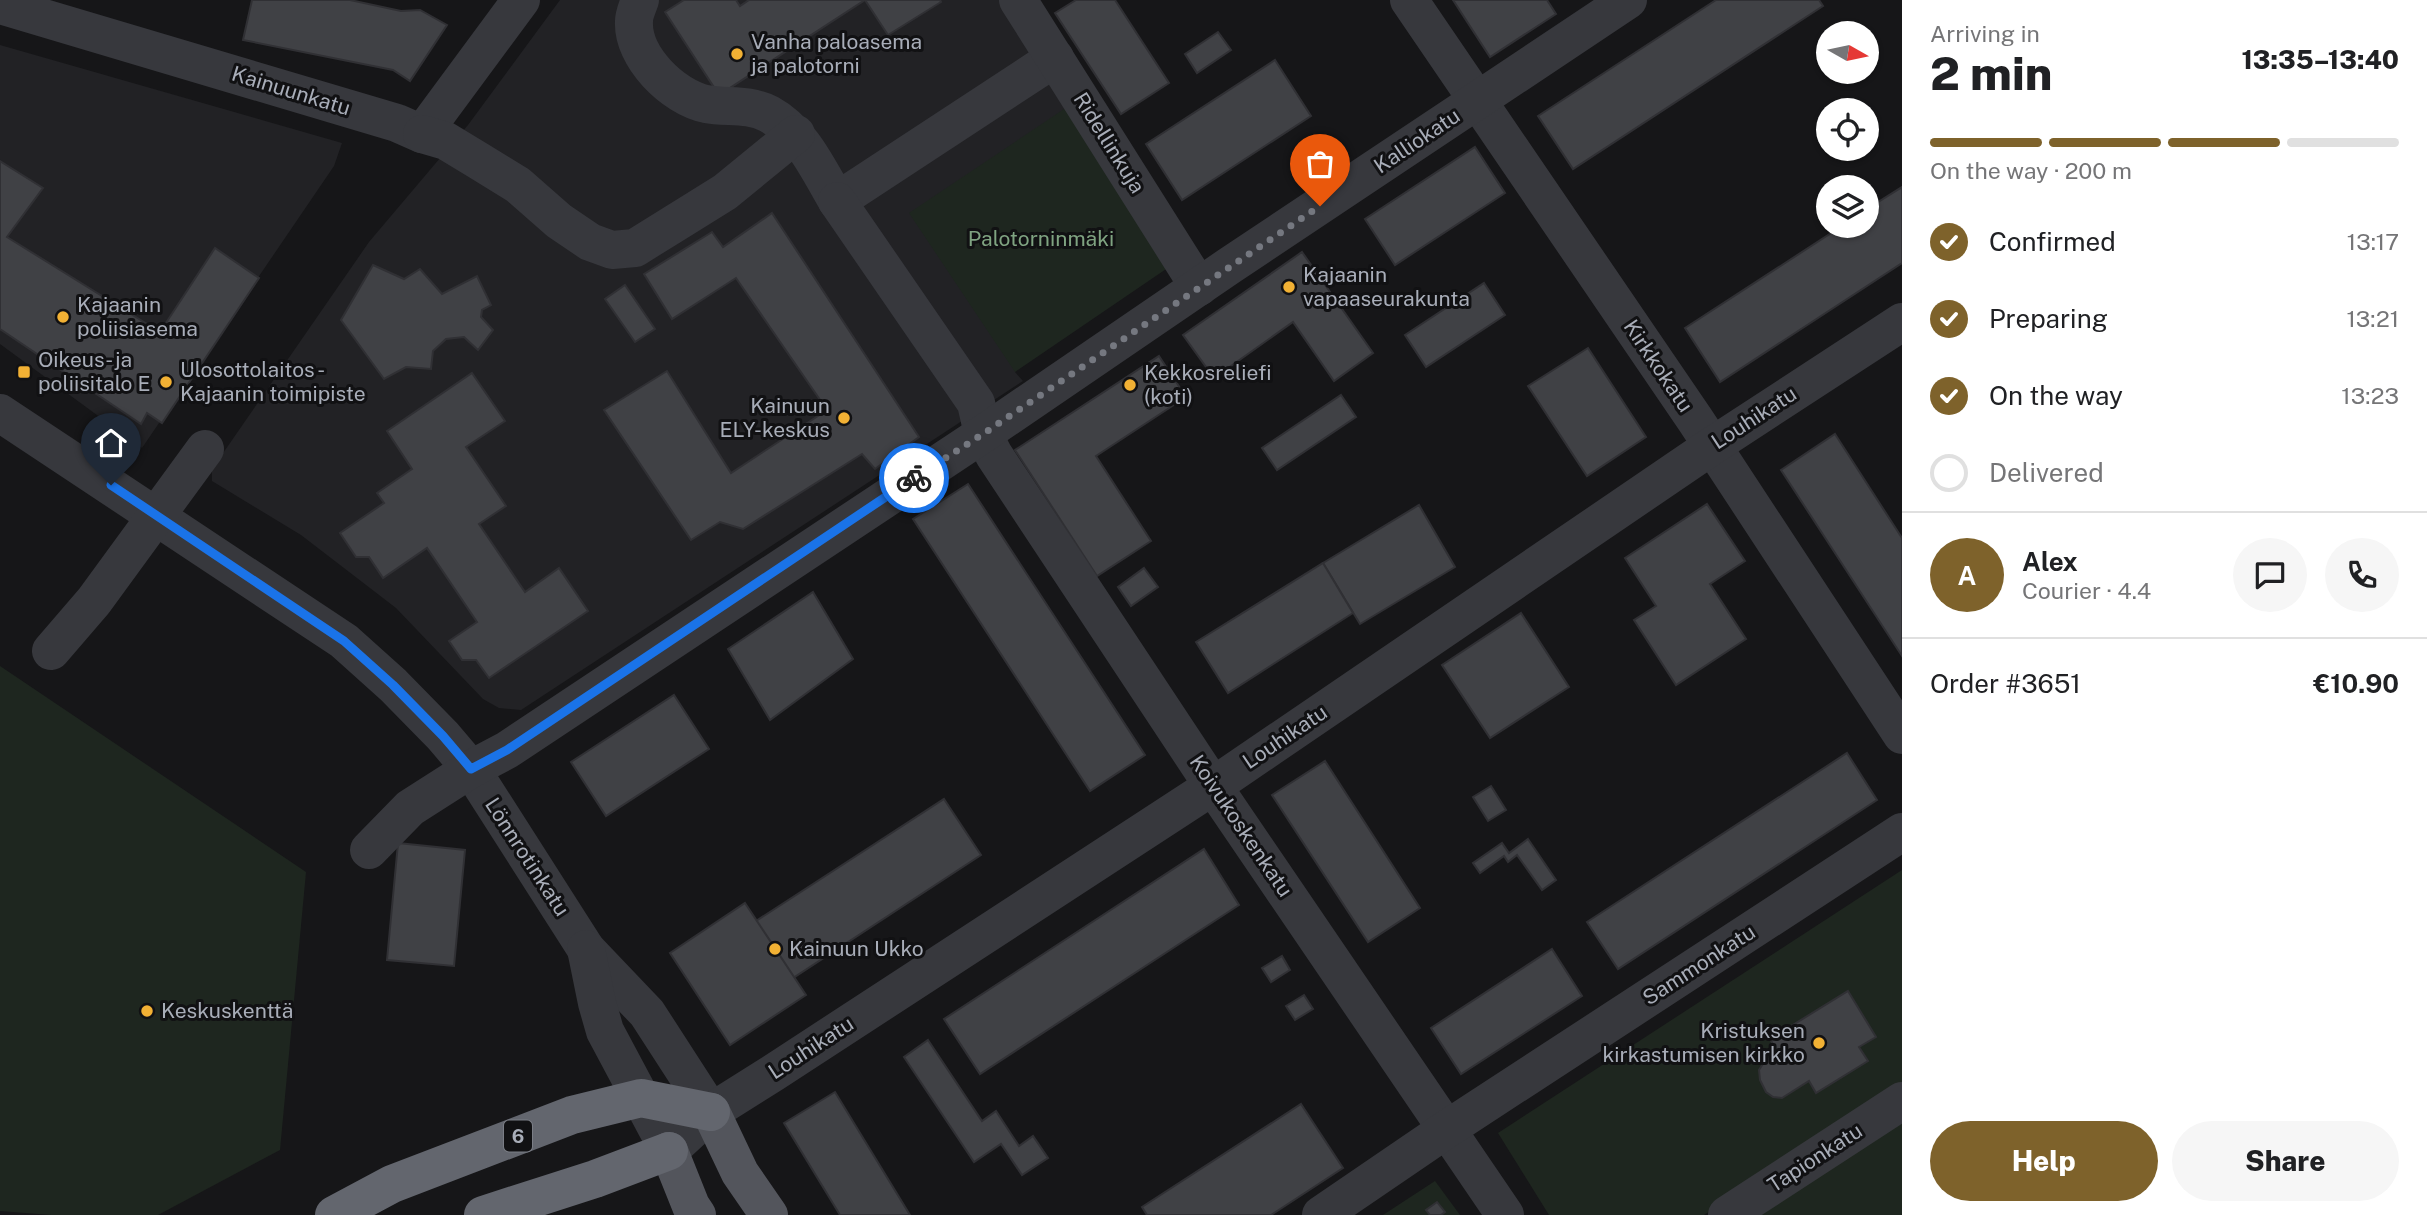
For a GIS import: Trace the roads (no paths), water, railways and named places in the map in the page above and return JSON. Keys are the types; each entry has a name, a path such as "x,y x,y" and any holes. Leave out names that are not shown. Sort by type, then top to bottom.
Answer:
{"highway":[{"name":"6","path":"334,1215 392,1184 572,1115 641,1098 711,1112"},
{"path":"483,1215 595,1180 669,1151"}],"main road":[{"name":"Lönnrotinkatu","path":"711,1112 740,1173 769,1215"},
{"name":"Lönnrotinkatu","path":"669,1151 697,1215"}],"street":[{"path":"422,134 521,0"},
{"path":"639,0 634,22 640,47 654,72 680,95 706,104 747,105 768,114 796,134"},
{"name":"Ridellinkuja","path":"1018,0 1199,287"},
{"name":"Kirkkokatu","path":"1409,0 1712,446 1902,735"},
{"name":"Kalliokatu","path":"369,850 410,808 471,769 507,750 1628,0"},
{"name":"Kainuunkatu","path":"0,5 397,123 446,141 518,185 559,221 590,242 612,250 635,248 725,192 796,134"},
{"path":"837,201 1055,58"},
{"name":"Koivukoskenkatu","path":"796,134 837,201 976,403 983,434 994,455 1213,786 1505,1215"},
{"name":"Louhikatu","path":"669,1151 711,1112 1213,786 1712,446 1902,322"},
{"name":"Lönnrotinkatu","path":"0,413 344,641 401,693 471,769 586,949 647,1013 711,1112"},
{"path":"51,651 94,601 205,449"},
{"name":"Sammonkatu","path":"1321,1215 1447,1129 1902,832"},
{"name":"Lönnrotinkatu","path":"586,949 605,1031 669,1151"},
{"name":"Tapionkatu","path":"1727,1215 1902,1101"}],"place":[{"name":"Vanha paloasema ja palotorni","path":"737,54"},
{"name":"Kajaanin vapaaseurakunta","path":"1289,287"},
{"name":"Kajaanin poliisiasema","path":"63,317"},
{"name":"Oikeus- ja poliisitalo E","path":"24,372"},
{"name":"Ulosottolaitos - Kajaanin toimipiste","path":"166,382"},
{"name":"Kekkosreliefi (koti)","path":"1130,385"},
{"name":"Kainuun ELY-keskus","path":"844,418"},
{"name":"Kainuun Ukko","path":"775,949"},
{"name":"Keskuskenttä","path":"147,1011"},
{"name":"Kristuksen kirkastumisen kirkko","path":"1819,1043"}],"park label":[{"name":"Palotorninmäki","path":"1041,239"}]}
